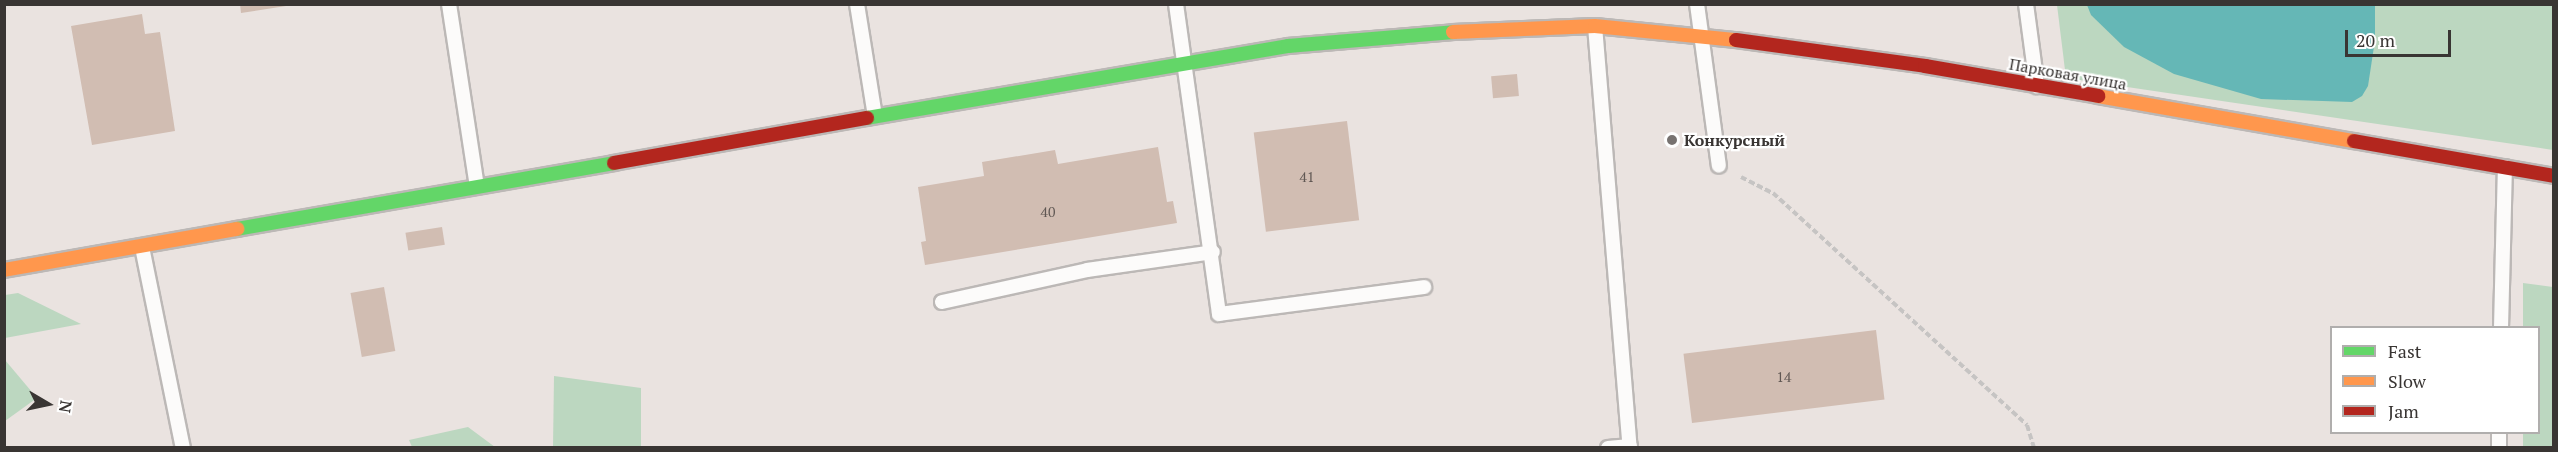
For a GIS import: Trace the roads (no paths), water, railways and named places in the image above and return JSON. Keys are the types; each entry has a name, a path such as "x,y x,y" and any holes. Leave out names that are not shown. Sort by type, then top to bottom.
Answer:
{"street":[{"name":"Парковая улица","path":"4,270 1185,62 1288,46 1594,20 1925,66 2553,176"}],"lane":[{"path":"449,4 477,188"},
{"path":"857,4 875,116"},
{"path":"1176,4 1213,252 1218,314 1424,287"},
{"path":"1697,4 1699,36 1719,166"},
{"path":"2026,4 2037,86"},
{"path":"1594,20 1630,447 1608,447"},
{"path":"2501,326 2505,167"},
{"path":"142,247 183,447"},
{"path":"942,302 1087,270 1213,252"}],"water":[{"path":"2087,5 2375,5 2375,40 2368,86 2362,96 2352,102 2261,99 2174,74 2124,47 2091,15"}],"place":[{"name":"Конкурсный","path":"1672,140"}]}
